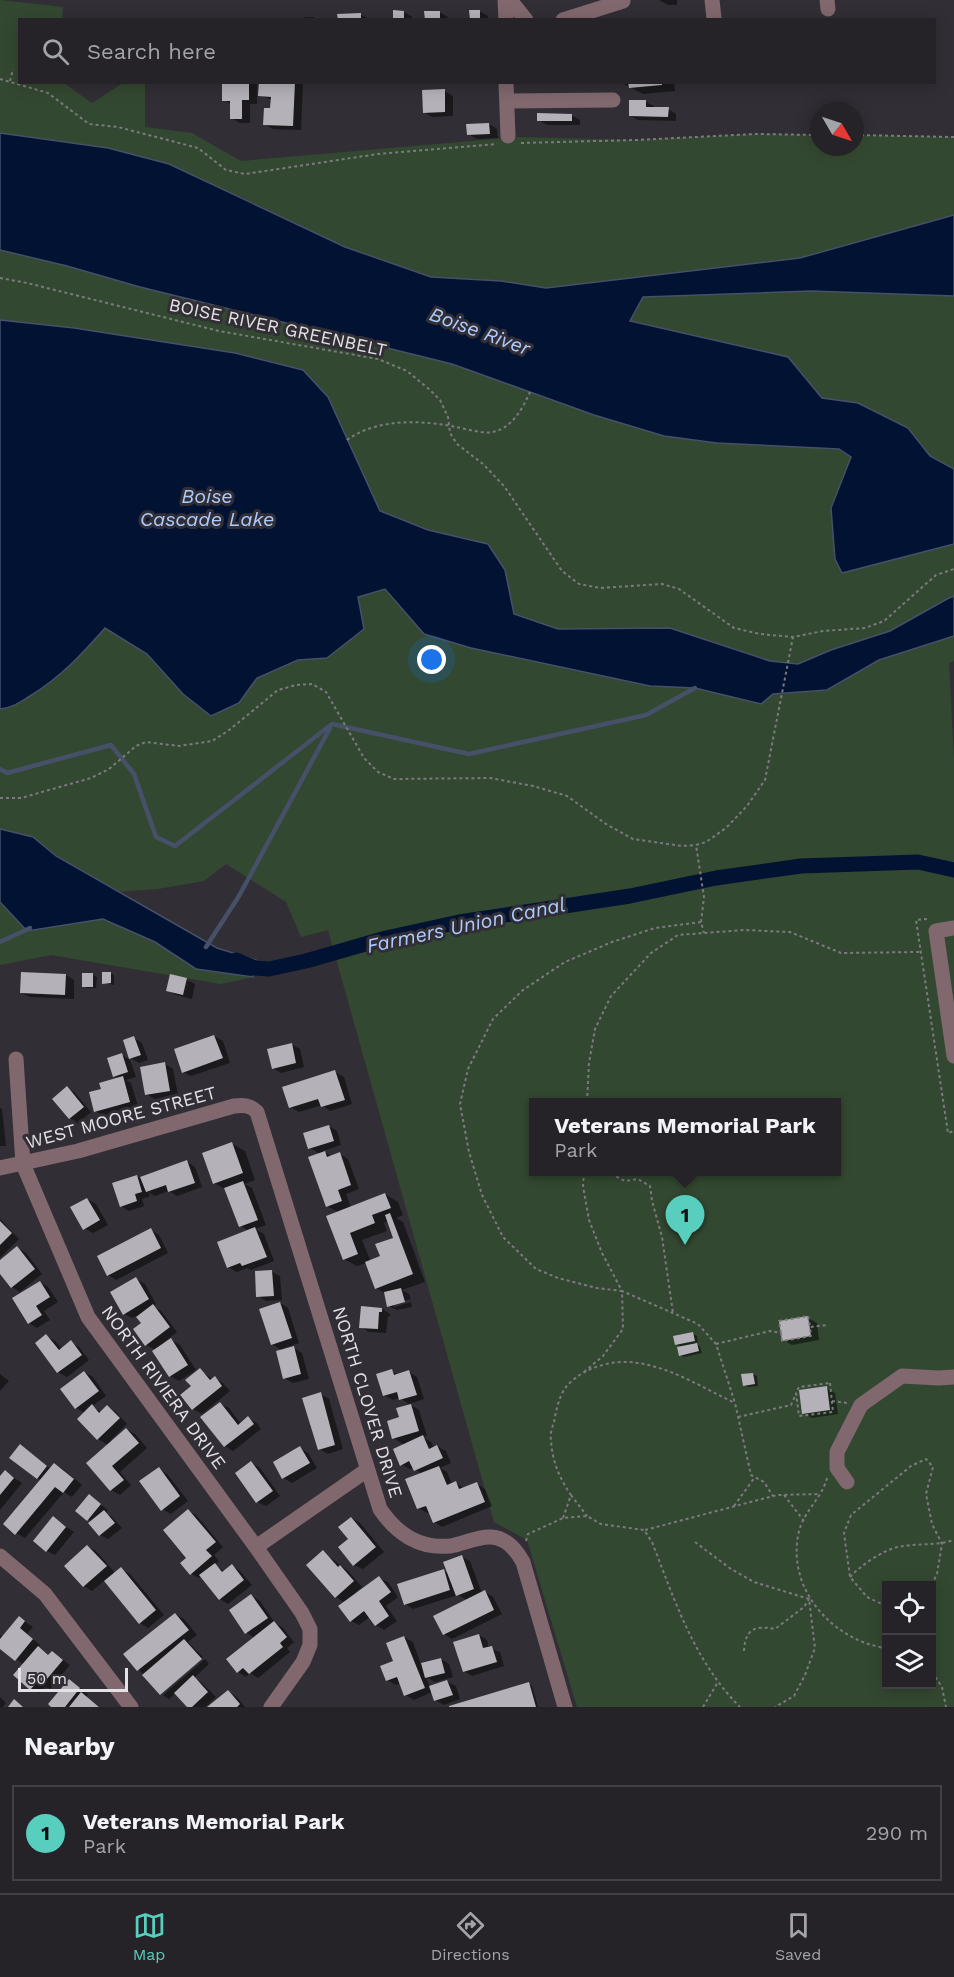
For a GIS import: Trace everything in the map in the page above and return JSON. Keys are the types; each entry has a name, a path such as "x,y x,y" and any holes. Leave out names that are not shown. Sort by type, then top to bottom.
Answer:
{"street":[{"path":"506,0 506,18"},
{"path":"510,0 524,18"},
{"path":"712,0 714,18"},
{"path":"570,18 623,2"},
{"path":"506,84 508,141"},
{"path":"507,101 613,100"},
{"path":"954,928 936,932 954,1056"},
{"name":"NORTH RIVIERA DRIVE","path":"16,1059 23,1164 88,1317 256,1547 302,1613 309,1629 310,1645 303,1662 271,1707"},
{"name":"WEST MOORE STREET","path":"0,1168 78,1151 234,1106 252,1107"},
{"name":"NORTH CLOVER DRIVE","path":"252,1107 261,1120 380,1509 389,1523 405,1537 428,1545 450,1546 491,1537 504,1540 516,1549 523,1562 566,1707"},
{"path":"847,1482 837,1468 837,1452 861,1406 902,1376 954,1377"},
{"path":"256,1547 367,1470"},
{"path":"0,1556 45,1594 131,1707"}],"path":[{"path":"10,82 13,69"},
{"path":"0,79 48,93 89,124 118,127 198,148 226,170 245,174 378,153 508,141 636,141 756,134 810,135"},
{"path":"864,135 954,137"},
{"name":"BOISE RIVER GREENBELT","path":"0,278 219,331 378,359 407,371 430,390 444,408 450,433 457,444 483,464 504,486 562,571 579,584 600,588 662,585 671,587 679,589 734,628 759,634 793,637 823,631 865,628 884,621 936,575 954,569"},
{"path":"347,440 368,429 396,423 427,422 492,432 514,419 523,408 530,392"},
{"path":"0,798 21,798 91,778 109,769 136,746 146,742 178,746 212,741 228,731 278,690 312,684 326,692 364,758 378,772 394,779 490,778 533,786 567,796 606,824 633,839 682,846 696,845 706,842 726,828 747,806 765,780 770,765 793,637"},
{"path":"696,845 704,897 701,922 704,933"},
{"path":"701,922 655,928 612,942 565,962 523,990 493,1019 468,1069 460,1104 469,1152 482,1195 503,1237 536,1269 558,1278 597,1288 622,1291 673,1312 698,1324 716,1344 735,1403 752,1474 764,1482 773,1496"},
{"path":"587,1098 589,1063 595,1029 610,996 651,953 678,935 744,930 790,932 841,953 920,952"},
{"path":"584,1176 583,1186 590,1220 602,1253 622,1291 624,1329 603,1356 565,1388 557,1407 550,1438 554,1464 561,1481 571,1495 587,1516 601,1524 644,1530 773,1496 820,1494"},
{"path":"615,1176 625,1181 638,1179 650,1186 662,1238 673,1312"},
{"path":"808,1316 812,1336 782,1341 781,1333 779,1321 808,1316"},
{"path":"810,1328 827,1325"},
{"path":"716,1344 770,1331 781,1333"},
{"path":"584,1372 606,1364 628,1362 654,1367 670,1372 735,1403"},
{"path":"738,1417 790,1405 796,1393 799,1387 830,1383 833,1412 799,1416 796,1393"},
{"path":"832,1401 849,1403"},
{"path":"882,1604 867,1597 850,1577 846,1565 844,1533 851,1515 911,1466 926,1459 933,1467 926,1494 932,1524 942,1544 937,1574 934,1581"},
{"path":"734,1506 755,1477"},
{"path":"563,1518 571,1495"},
{"path":"784,1495 804,1521"},
{"path":"523,1562 528,1534 563,1518 587,1516"},
{"path":"644,1530 652,1542 688,1632 701,1657 718,1682 741,1707"},
{"path":"850,1577 858,1569 897,1547 942,1544 954,1540"},
{"path":"694,1542 731,1569 754,1582 809,1599"},
{"path":"744,1651 744,1639 751,1631 760,1626 775,1629 804,1607 809,1599"},
{"path":"775,1707 794,1696 806,1675 815,1648 809,1599"},
{"path":"936,1678 942,1687 946,1707"},
{"path":"703,1707 718,1682"}],"green space":[{"path":"0,0 63,7 62,18 18,18 18,84 65,84 92,103 121,84 145,84 145,127 192,133 241,161 518,137 636,140 756,134 810,135 810,156 864,156 864,135 954,137 954,215 800,258 546,288 501,281 431,277 345,247 241,197 108,148 0,133"},
{"path":"0,250 452,364 594,415 717,443 839,449 851,456 831,508 841,573 954,544 954,596 890,631 831,650 798,664 770,661 670,628 557,629 514,614 507,581 471,648 650,686 695,688 761,704 772,694 827,690 879,660 954,636 954,661 949,663 954,760 954,1707 577,1707 527,1540 494,1522 328,930 301,937 286,902 226,864 204,881 158,889 116,892 81,872 62,925 103,919 155,942 196,969 253,977 221,984 51,955 0,965"},
{"path":"811,291 954,296 954,469 929,456 908,428 858,403 822,398 788,357 630,321 643,297"}],"water":[{"name":"Boise River","path":"0,133 108,148 169,164 345,247 431,277 501,281 546,288 800,258 954,215 954,296 811,291 643,297 630,321 788,357 822,398 858,403 908,428 930,456 954,469 954,544 842,573 835,559 831,508 851,457 839,449 717,443 664,436 594,415 452,364 0,250"},
{"name":"Boise Cascade Lake","path":"0,320 74,328 235,353 303,370 328,397 380,511 428,530 488,544 505,570 514,614 558,629 670,628 770,661 798,664 831,650 890,631 954,596 954,636 879,660 827,690 773,694 761,704 695,688 650,686 471,648 424,634 385,589 358,597 364,629 327,658 298,660 257,678 239,703 211,716 183,694 147,654 105,628 79,656 41,689 19,702 0,709"},
{"path":"0,829 33,837 56,856 217,948 256,960 253,977 196,969 155,942 103,919 27,931 0,902"}],"building":[{"path":"393,10 404,11 404,18 393,18"},
{"path":"469,10 480,10 480,18 470,18"},
{"path":"424,11 440,11 440,18 425,18"},
{"path":"361,13 361,18 338,18 337,14"},
{"path":"222,84 249,84 249,100 242,100 242,119 230,119 230,101 222,101"},
{"path":"259,84 295,84 293,126 263,125 264,108 270,108 271,97 258,96"},
{"path":"628,84 662,84 662,85 629,88"},
{"path":"445,89 445,112 423,113 422,90"},
{"path":"629,100 646,100 646,107 669,107 668,117 629,116"},
{"path":"537,113 572,114 572,121 537,121"},
{"path":"489,123 490,134 467,135 466,124"},
{"path":"21,972 66,974 65,995 20,993"},
{"path":"102,972 111,972 111,983 102,984"},
{"path":"82,973 93,973 93,987 82,987"},
{"path":"170,974 187,978 183,995 166,991"},
{"path":"214,1035 223,1058 182,1073 174,1049"},
{"path":"134,1036 141,1055 129,1059 123,1040"},
{"path":"292,1043 296,1063 272,1069 267,1049"},
{"path":"122,1053 128,1072 113,1077 107,1058"},
{"path":"165,1062 170,1091 145,1095 140,1067"},
{"path":"335,1070 345,1100 321,1107 318,1099 289,1108 282,1087"},
{"path":"123,1076 130,1102 94,1112 89,1092 101,1089 99,1083"},
{"path":"67,1086 84,1107 69,1119 52,1099"},
{"path":"329,1125 334,1141 308,1149 303,1133"},
{"path":"232,1142 243,1173 213,1184 202,1153"},
{"path":"325,1151 327,1157 340,1152 351,1185 338,1190 342,1201 326,1207 308,1157"},
{"path":"187,1160 195,1183 168,1192 166,1185 146,1192 140,1177"},
{"path":"137,1175 142,1192 135,1194 137,1201 120,1207 112,1183"},
{"path":"243,1181 258,1220 239,1227 224,1188"},
{"path":"385,1193 391,1208 372,1215 375,1223 350,1233 358,1254 343,1260 326,1216"},
{"path":"87,1198 100,1220 83,1230 70,1207"},
{"path":"390,1213 413,1274 375,1289 365,1262 380,1256 375,1244 393,1238 385,1215"},
{"path":"0,1221 12,1233 0,1245"},
{"path":"255,1227 267,1257 242,1266 240,1263 227,1268 217,1242"},
{"path":"151,1228 161,1248 107,1276 97,1256"},
{"path":"17,1246 35,1269 11,1288 0,1274 0,1260"},
{"path":"272,1270 274,1296 256,1297 255,1271"},
{"path":"136,1277 149,1299 123,1315 110,1292"},
{"path":"40,1281 50,1297 36,1306 42,1315 28,1324 12,1298"},
{"path":"401,1288 405,1302 387,1307 384,1292"},
{"path":"280,1302 292,1338 271,1345 259,1309"},
{"path":"153,1304 170,1327 145,1346 133,1329 141,1323 136,1317"},
{"path":"361,1306 382,1308 382,1312 379,1312 378,1329 359,1328"},
{"path":"808,1316 811,1336 782,1341 779,1321"},
{"path":"693,1332 695,1341 675,1345 673,1336"},
{"path":"46,1334 59,1350 71,1340 82,1355 57,1373 35,1343"},
{"path":"171,1338 188,1365 169,1377 152,1351"},
{"path":"697,1343 699,1351 679,1356 677,1347"},
{"path":"294,1346 301,1374 283,1379 276,1351"},
{"path":"200,1368 210,1380 215,1376 222,1386 192,1410 180,1395 191,1386 185,1380"},
{"path":"392,1369 394,1375 409,1370 417,1395 399,1400 397,1392 383,1396 376,1374"},
{"path":"84,1371 99,1391 75,1409 60,1389"},
{"path":"753,1373 755,1384 743,1386 741,1374"},
{"path":"827,1386 830,1410 802,1414 799,1390"},
{"path":"321,1392 335,1445 318,1450 302,1398"},
{"path":"220,1402 238,1425 248,1416 254,1424 224,1447 200,1417"},
{"path":"92,1404 99,1413 107,1405 120,1418 97,1440 77,1419"},
{"path":"411,1404 419,1431 392,1439 387,1421 399,1417 396,1408"},
{"path":"126,1428 139,1443 112,1466 124,1480 110,1491 86,1463"},
{"path":"423,1435 429,1449 437,1445 443,1458 414,1471 409,1461 400,1466 393,1449"},
{"path":"20,1444 47,1466 37,1479 9,1458"},
{"path":"300,1446 310,1463 282,1479 273,1462"},
{"path":"251,1461 273,1491 256,1503 235,1473"},
{"path":"54,1463 74,1479 63,1493 55,1487 15,1535 3,1524"},
{"path":"439,1466 447,1485 456,1481 459,1489 477,1482 485,1502 433,1523 426,1506 417,1509 405,1479"},
{"path":"159,1467 180,1496 161,1511 139,1481"},
{"path":"5,1470 14,1478 0,1495 0,1476"},
{"path":"89,1494 101,1504 87,1521 75,1511"},
{"path":"188,1509 216,1542 206,1550 212,1556 190,1575 180,1563 186,1558 163,1530"},
{"path":"104,1510 115,1523 99,1536 88,1523"},
{"path":"53,1516 66,1527 46,1552 33,1541"},
{"path":"351,1517 376,1547 353,1566 338,1547 348,1539 338,1527"},
{"path":"87,1545 107,1566 83,1587 64,1566"},
{"path":"323,1550 354,1581 335,1598 306,1565"},
{"path":"462,1555 474,1589 456,1596 443,1562"},
{"path":"215,1563 222,1572 232,1564 244,1580 219,1600 199,1575"},
{"path":"121,1567 156,1610 139,1624 104,1581"},
{"path":"444,1569 450,1590 404,1605 397,1584"},
{"path":"379,1576 391,1592 379,1601 389,1616 375,1626 364,1611 350,1622 338,1606"},
{"path":"485,1590 494,1610 443,1635 433,1616"},
{"path":"251,1594 268,1618 245,1634 229,1610"},
{"path":"175,1613 189,1630 137,1671 123,1654"},
{"path":"19,1616 25,1621 20,1628 33,1639 15,1661 0,1649 0,1639"},
{"path":"274,1621 287,1637 280,1643 283,1647 249,1674 243,1668 237,1673 226,1659"},
{"path":"479,1634 483,1648 492,1646 497,1662 463,1672 453,1642"},
{"path":"404,1636 425,1688 404,1696 397,1677 386,1681 380,1666 393,1661 386,1643"},
{"path":"184,1639 202,1659 160,1695 142,1675"},
{"path":"38,1646 48,1655 52,1651 63,1660 41,1686 37,1682 30,1690 13,1675"},
{"path":"441,1658 445,1673 425,1678 421,1663"},
{"path":"193,1675 208,1692 192,1707 187,1707 174,1693"},
{"path":"69,1679 80,1688 65,1707 51,1707 48,1704"},
{"path":"447,1680 453,1695 434,1701 429,1686"},
{"path":"529,1682 536,1707 449,1707 449,1706"},
{"path":"228,1690 240,1704 237,1707 207,1707"},
{"path":"81,1692 99,1707 69,1707"},
{"path":"14,1699 23,1707 8,1707"}],"waterway":[{"path":"0,769 7,773 111,745 134,774 156,837 175,846 332,724 469,754 646,715 695,688"},
{"path":"206,947 239,896 330,728"},
{"name":"Farmers Union Canal","path":"236,960 255,968 269,969 386,938 459,922 630,896 716,878 801,866 918,862 954,870"},
{"path":"0,942 30,928"}],"place":[{"name":"Veterans Memorial Park","path":"685,1245"}]}
